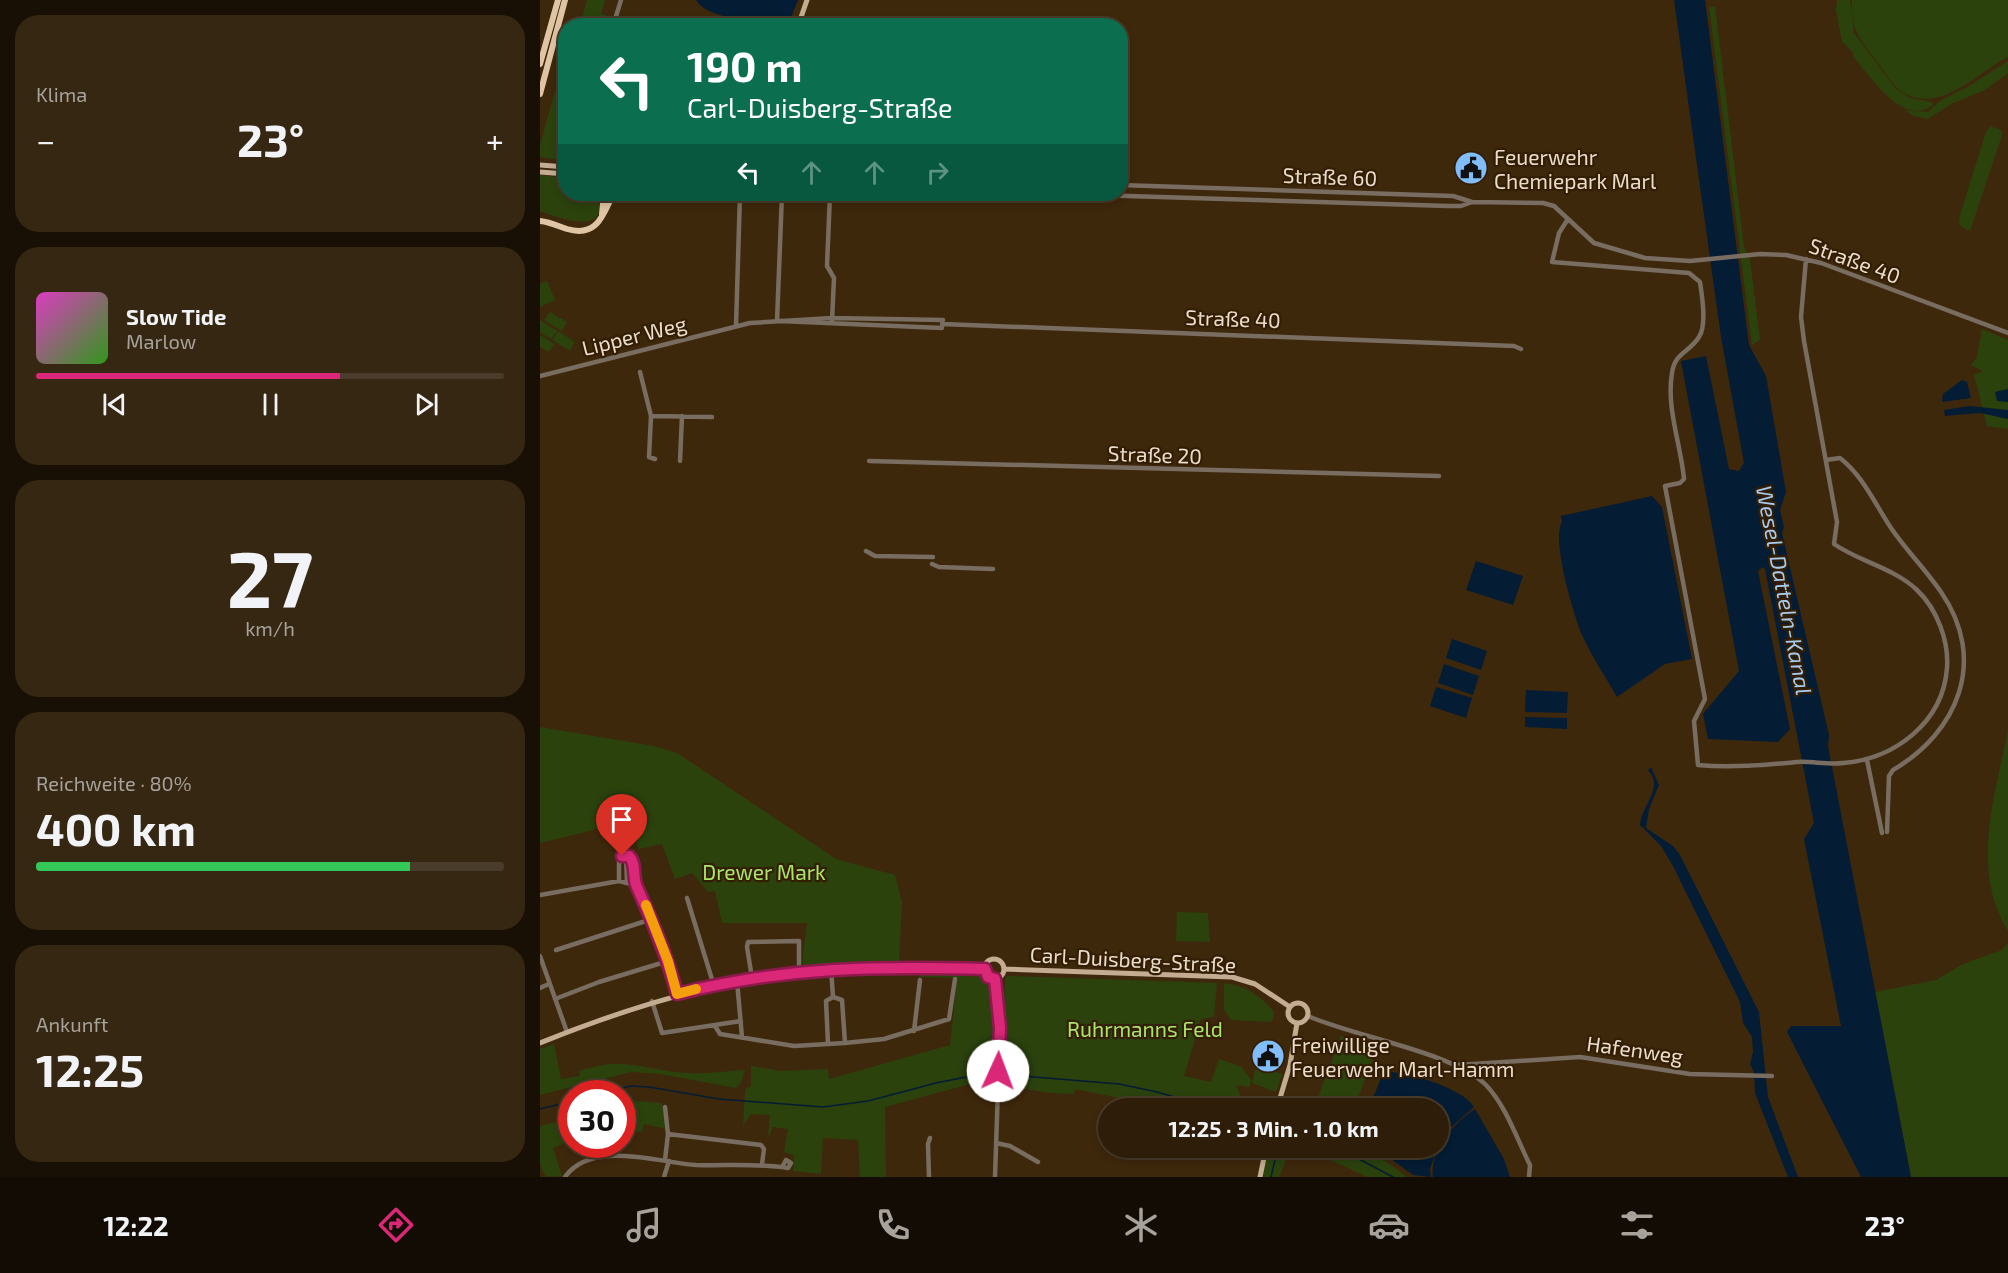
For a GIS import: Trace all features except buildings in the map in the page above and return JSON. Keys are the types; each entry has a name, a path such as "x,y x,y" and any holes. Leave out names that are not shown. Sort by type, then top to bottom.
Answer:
{"highway":[{"path":"540,64 558,0"},
{"path":"560,18 565,0"},
{"path":"540,94 558,26"},
{"path":"540,216 570,227 586,227 600,217 603,201"},
{"path":"605,201 607,209"},
{"path":"540,220 570,230 585,231 599,223 610,201"}],"main road":[{"path":"801,18 807,0"},
{"path":"540,165 558,166"},
{"path":"540,172 558,173"},
{"path":"994,959 1001,962 1004,969 1001,976 995,979 988,977 985,969 987,963 994,959"},
{"path":"540,1042 652,1001 752,978 831,968 985,969"},
{"name":"Carl-Duisberg-Straße","path":"1004,969 1233,977 1255,984 1290,1007"},
{"path":"1280,1098 1290,1065 1297,1023 1308,1016 1307,1009 1302,1004 1295,1003 1290,1007 1289,1017 1297,1023"},
{"path":"1260,1177 1264,1158"}],"street":[{"path":"615,18 621,0"},
{"name":"Straße 60","path":"1128,185 1453,196 1472,202 1538,203 1554,206 1568,219"},
{"path":"1128,196 1448,206 1461,206 1472,202"},
{"path":"736,326 740,201"},
{"path":"777,321 782,201"},
{"path":"830,201 827,266 834,278 832,321 942,324"},
{"path":"1568,219 1559,232 1552,262 1689,273 1700,282 1701,333 1675,360 1671,383 1671,405 1684,479 1680,483 1665,486 1705,699 1694,721 1698,765 1800,762 1839,764 1867,760 1901,745 1922,726 1932,713 1945,679 1946,646 1938,621 1916,589 1893,573 1833,544 1837,522 1801,317 1806,259"},
{"name":"Straße 40","path":"1568,219 1588,239 1604,247 1652,260 1690,261 1760,254 1806,259 2008,333"},
{"name":"Lipper Weg","path":"540,376 736,326 777,321 832,321"},
{"name":"Straße 40","path":"832,321 1514,346 1521,349"},
{"path":"640,372 651,416 649,457 654,459"},
{"path":"651,416 712,417"},
{"path":"680,461 682,416"},
{"path":"1826,460 1840,458 1875,498 1891,528 1942,593 1957,623 1962,644 1962,678 1948,721 1926,747 1893,770 1889,776 1885,833 1867,760"},
{"name":"Straße 20","path":"869,461 1439,476"},
{"path":"866,551 875,556 933,557"},
{"path":"932,564 939,567 993,568"},
{"path":"619,881 618,861 626,856"},
{"path":"626,856 627,882"},
{"path":"626,856 633,860 635,885 652,919 668,961 677,994"},
{"path":"540,896 619,881 635,885"},
{"path":"687,898 714,986"},
{"path":"556,950 652,919"},
{"path":"752,978 748,942 799,941 799,971"},
{"path":"540,957 567,1032"},
{"path":"555,999 589,985 668,961"},
{"path":"831,968 833,997"},
{"path":"715,1026 720,1034 794,1046 884,1039 950,1019 955,979"},
{"path":"995,979 1000,1028 995,1177"},
{"path":"915,1031 920,980"},
{"path":"737,981 742,1037"},
{"path":"540,988 549,984"},
{"path":"828,1044 826,1001 833,997 842,1000 845,1043"},
{"path":"652,1001 662,1033 741,1021"},
{"path":"1308,1016 1340,1029 1458,1065 1486,1086 1499,1102 1530,1165 1529,1177"},
{"name":"Hafenweg","path":"1458,1065 1580,1057 1690,1074 1769,1076"},
{"path":"664,1177 668,1134 665,1107"},
{"path":"668,1134 761,1145 764,1149 762,1164"},
{"path":"928,1177 930,1138"},
{"path":"996,1143 1010,1146 1038,1162"},
{"path":"565,1177 577,1166 610,1157 638,1156 692,1165 762,1164 782,1167"}],"green space":[{"path":"587,0 605,0 601,14 611,18 582,18"},
{"path":"1837,0 1850,0 1854,33 1895,88 1910,98 1932,102 1933,105 1922,110 1910,110 1888,97 1853,56 1853,52 1842,42 1836,10"},
{"path":"1852,0 2008,0 2008,57 1972,81 1945,95 1918,98 1904,93 1888,77 1864,45 1852,17"},
{"path":"1715,6 1744,247 1750,259 1760,340 1752,345 1709,7"},
{"path":"2008,61 2008,73 1985,90 1951,104 1928,119 1914,116 1904,110 1928,112 1940,101"},
{"path":"558,81 558,160 540,157 540,144"},
{"path":"1991,126 2002,131 2001,138 1970,231 1959,225 1960,215 1986,132"},
{"path":"540,175 558,177 558,201 598,201 599,208 597,216 591,221 582,222 540,211"},
{"path":"547,281 555,300 540,307 540,284"},
{"path":"550,312 567,322 562,331 544,320"},
{"path":"540,320 557,331 551,339 540,332"},
{"path":"1982,329 2008,340 2008,429 1987,426 1974,375 1983,371 1971,365 1977,357"},
{"path":"558,331 575,342 570,351 552,340"},
{"path":"540,335 554,344 549,352 540,347"},
{"name":"Drewer Mark","path":"540,727 654,746 677,753 836,859 895,875 902,903 899,961 804,965 802,963 807,923 722,923 715,891 708,892 692,873 675,879 662,844 639,849 630,821 540,843"},
{"path":"2008,730 2008,931 1997,908 1990,883 1988,858 1992,807"},
{"path":"1177,912 1208,913 1210,942 1176,941"},
{"path":"2008,943 2008,1177 1911,1177 1875,992 1936,980 1963,964 2002,950"},
{"path":"919,973 981,976 993,999 996,1013 995,1083 981,1081 885,1107 886,1177 860,1177 858,1140 823,1138 821,1174 793,1171 794,1155 784,1152 788,1129 772,1127 768,1135 770,1115 751,1114 743,1126 746,1088 751,1086 751,1066 781,1071 828,1069 829,1079 950,1045 957,978 919,977"},
{"name":"Ruhrmanns Feld","path":"1007,976 1217,983 1214,1017 1201,1019 1184,1076 1211,1082 1219,1059 1242,1067 1251,1080 1250,1087 1236,1085 1241,1098 1119,1098 1075,1089 1074,1094 1050,1093 1001,1085 1005,979"},
{"path":"1224,983 1239,986 1258,996 1274,1012 1272,1022 1231,1020 1224,1010"},
{"path":"1341,1036 1359,1042 1359,1045 1377,1049 1358,1098 1318,1098"},
{"path":"554,1044 561,1079 580,1076 579,1071 609,1064 635,1065 689,1073 745,1070 741,1083 736,1088 660,1074 631,1072 599,1080 558,1080 558,1090 540,1095 540,1049"},
{"path":"1264,1068 1282,1074 1276,1092 1252,1083 1255,1070"},
{"path":"636,1101 662,1103 667,1129 644,1124 642,1132 636,1132"},
{"path":"558,1121 558,1146 553,1148 562,1176 546,1177 540,1165 540,1126"},
{"path":"1266,1158 1288,1158 1279,1177 1261,1177"},
{"path":"1326,1158 1379,1158 1407,1177 1367,1177"}],"water":[{"path":"696,0 798,0 791,18 734,18 713,13"},
{"name":"Wesel-Datteln-Kanal","path":"1674,0 1705,0 1749,345 1766,376 1786,492 1780,510 1784,527 1782,533 1829,735 1828,746 1911,1177 1861,1177 1787,1032 1791,1026 1841,1026 1804,839 1814,823 1763,567 1758,571 1790,729 1778,742 1708,739 1703,714 1739,671 1681,361 1706,356 1729,469 1739,471 1744,463 1721,337"},
{"path":"1962,380 1967,382 1971,398 1942,402 1943,394"},
{"path":"2008,389 2008,402 1997,401 1995,392"},
{"path":"1970,406 2008,410 2008,419 1980,413 1945,416 1944,410"},
{"path":"1652,496 1662,507 1692,659 1665,664 1617,697 1581,633 1573,609 1564,576 1559,544 1561,516"},
{"path":"1476,561 1523,576 1513,605 1466,590"},
{"path":"1452,639 1487,651 1481,670 1446,658"},
{"path":"1444,664 1479,676 1473,695 1438,683"},
{"path":"1436,687 1472,698 1466,718 1430,706"},
{"path":"1526,690 1568,692 1567,713 1525,712"},
{"path":"1525,717 1567,718 1567,729 1525,727"},
{"path":"1651,767 1659,785 1649,809 1646,828 1673,846 1680,855 1759,1012 1768,1097 1798,1177 1788,1177 1755,1093 1754,1072 1750,1064 1753,1052 1752,1037 1743,1023 1740,1002 1673,866 1661,846 1640,825 1653,790 1653,777 1648,770"},
{"path":"1389,1072 1410,1075 1448,1088 1468,1100 1474,1107 1449,1129 1449,1098 1373,1098 1381,1078"},
{"path":"1475,1109 1504,1159 1510,1177 1433,1177 1435,1158 1449,1158 1449,1132"},
{"path":"1390,1158 1434,1158 1430,1169 1431,1177 1413,1175"}],"waterway":[{"path":"636,1086 719,1099 823,1107 868,1101 936,1083 986,1073 1119,1084 1178,1098"},
{"path":"540,1109 558,1104"},
{"path":"1271,1177 1277,1158"},
{"path":"1357,1158 1393,1177"}],"slow traffic":[{"path":"646,905 668,961 677,994 696,989"}],"place":[{"name":"Feuerwehr Chemiepark Marl","path":"1471,168"},
{"name":"Freiwillige Feuerwehr Marl-Hamm","path":"1268,1056"}],"route":[{"path":"622,856 629,856 633,860 635,885 654,921 677,994 752,978 831,968 985,969 988,977 995,979 1000,1028 998,1071"}]}
